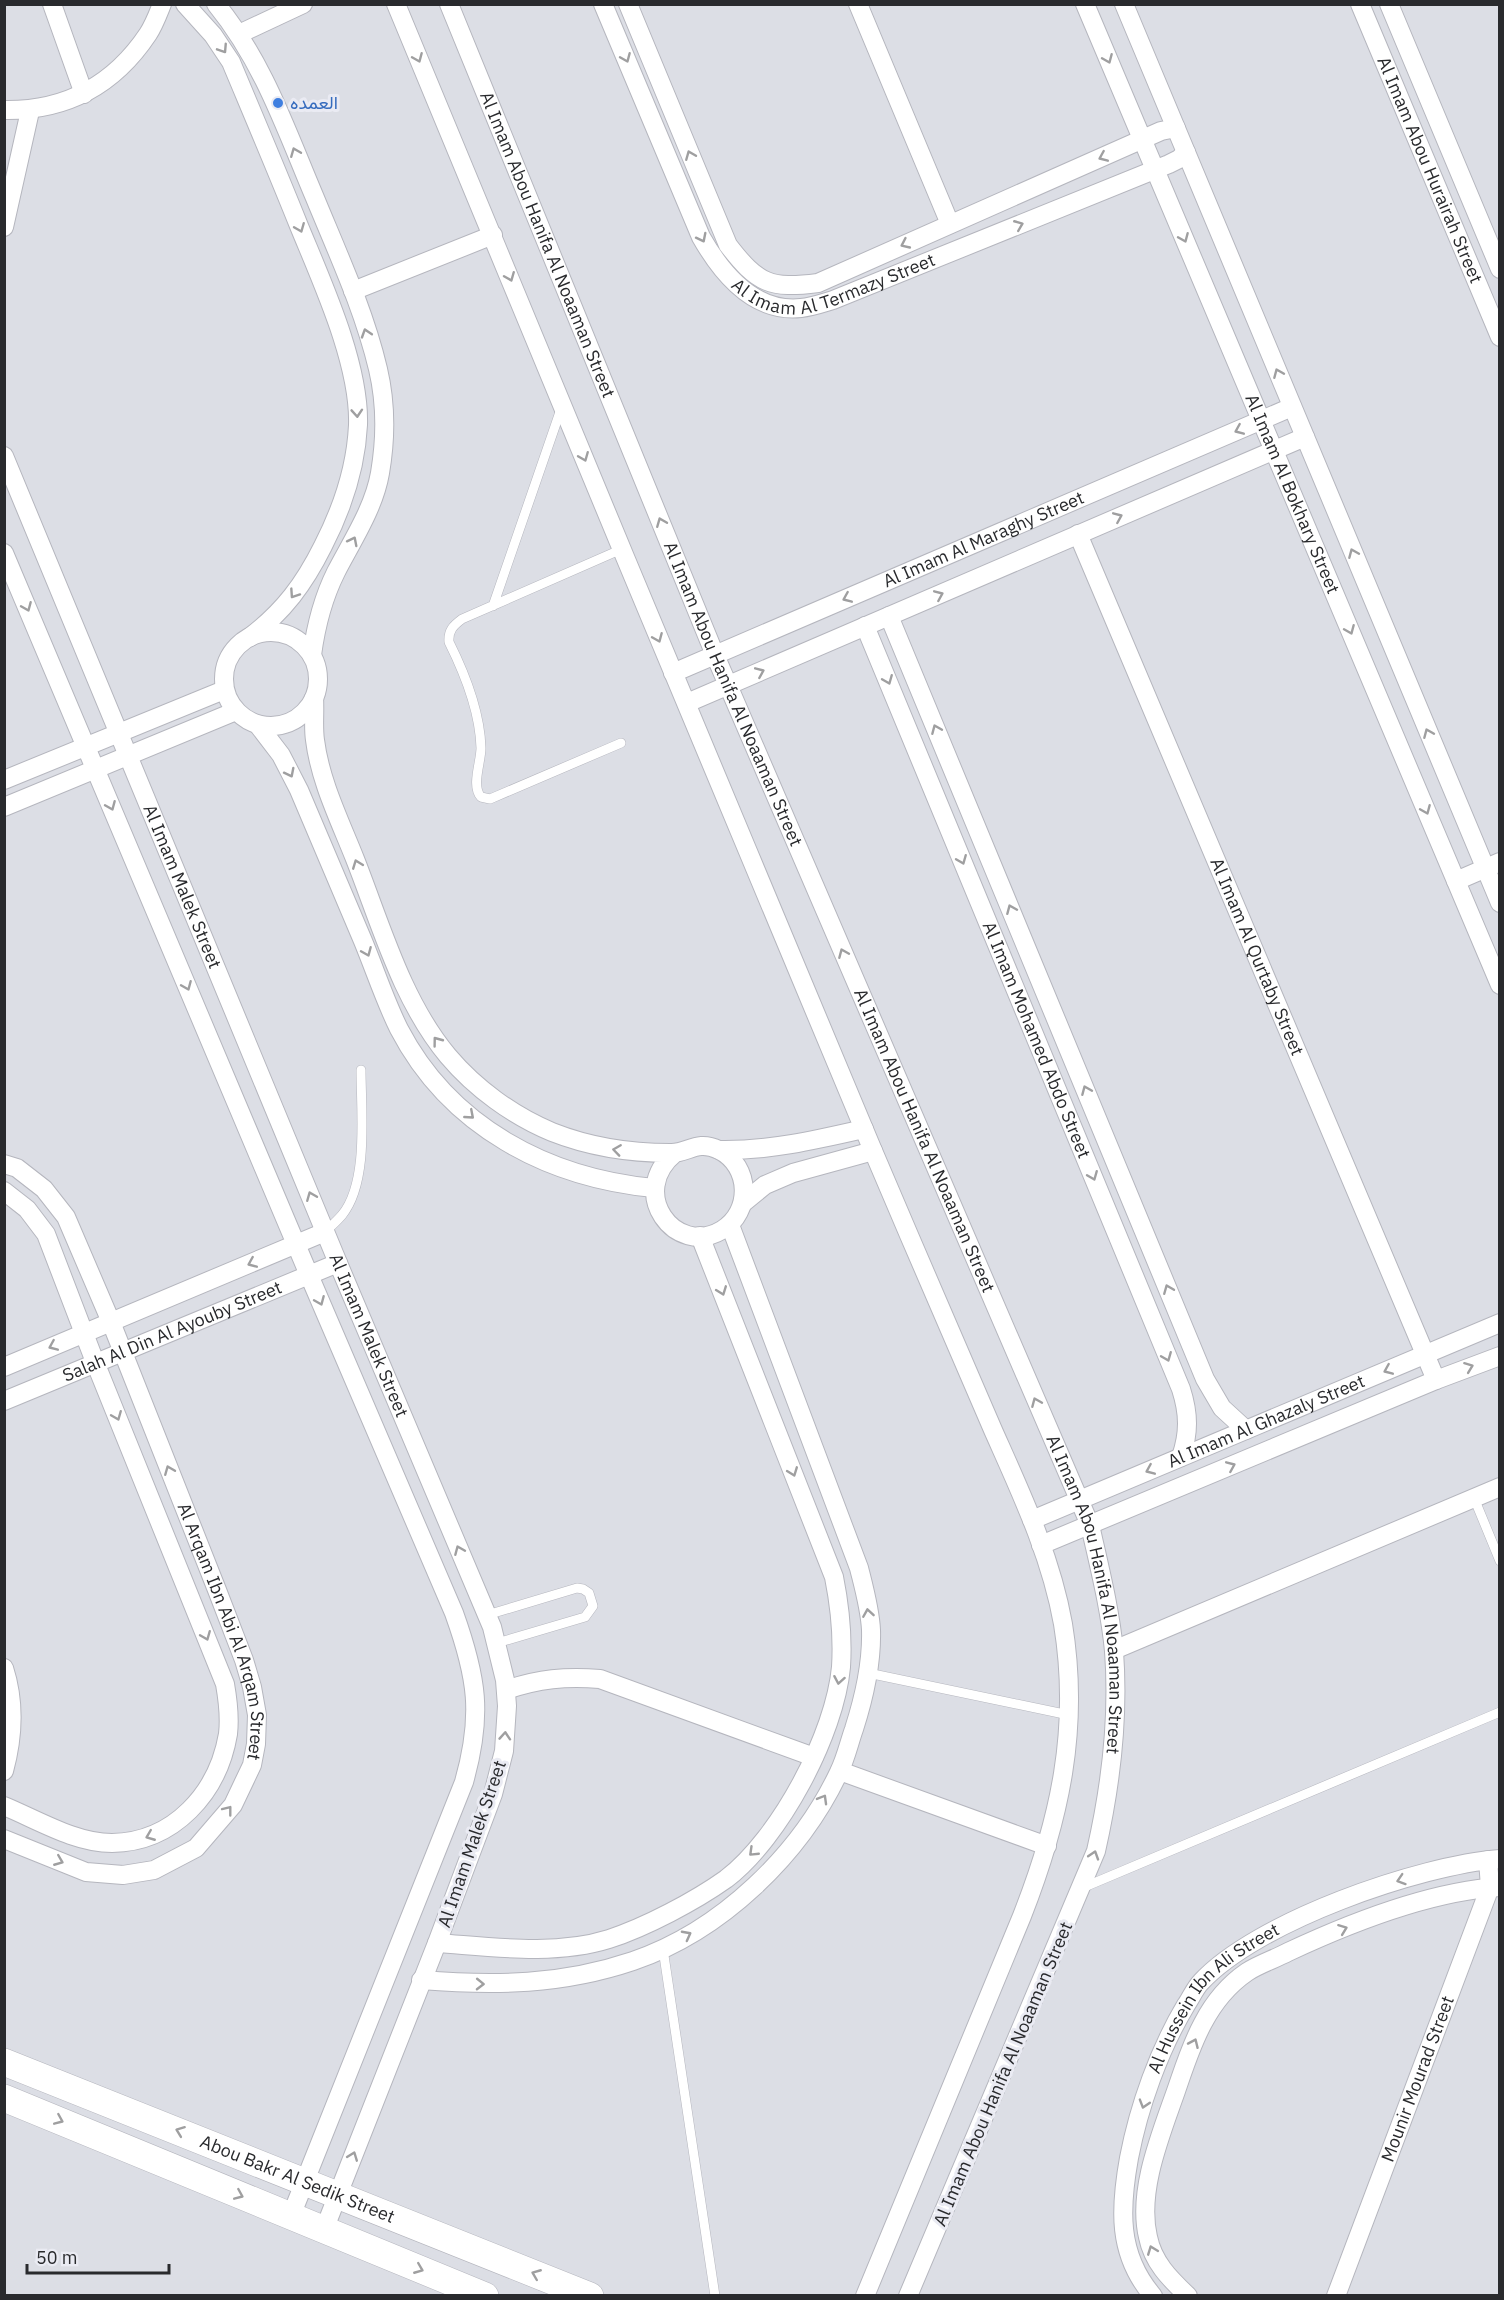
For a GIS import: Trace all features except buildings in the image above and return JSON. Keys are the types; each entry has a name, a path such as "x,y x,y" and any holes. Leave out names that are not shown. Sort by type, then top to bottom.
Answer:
{"street":[{"path":"52,4 84,94"},
{"path":"4,110 30,111 67,102 84,94 120,69 149,33 162,4"},
{"path":"185,4 213,34 231,62 329,298 352,373 358,424 352,470 330,532 290,602 271,621 239,644 226,665 224,690 236,711 258,725 281,755 299,790 399,1029 435,1080 480,1124 506,1142 534,1157 592,1178 623,1185 654,1188"},
{"path":"216,4 239,34 264,76 353,291 378,369 383,404 384,440 380,475 363,519 327,592 317,623 312,655"},
{"path":"239,34 303,4"},
{"name":"Al Imam Abou Hanifa Al Noaaman Street","path":"396,4 873,1151 1032,1520 1055,1586 1064,1628 1069,1715 1062,1786 1047,1846 1022,1916 864,2295"},
{"name":"Al Imam Abou Hanifa Al Noaaman Street","path":"449,4 715,655 1090,1525 1114,1650 1115,1726 1106,1805 1096,1851 908,2295"},
{"name":"Al Imam Al Termazy Street","path":"603,4 701,237 713,258 731,279 753,297 773,306 801,308 833,300 1174,162 1186,152"},
{"name":"Al Imam Al Termazy Street","path":"628,4 728,245 746,268 763,281 790,286 818,283 1166,129 1176,128"},
{"path":"858,4 950,224"},
{"name":"Al Imam Al Bokhary Street","path":"1085,4 1500,985"},
{"name":"Al Imam Al Bokhary Street","path":"1124,4 1292,407 1492,865 1499,899"},
{"name":"Al Imam Abou Hurairah Street","path":"1360,4 1500,337"},
{"name":"Al Imam Abou Hurairah Street","path":"1389,4 1500,269"},
{"path":"4,227 30,111"},
{"path":"1444,205 1468,195"},
{"path":"973,214 970,229 979,240"},
{"path":"928,233 938,247 937,258"},
{"path":"353,291 493,235"},
{"name":"Al Imam Al Maraghy Street","path":"673,673 1292,407"},
{"name":"Al Imam Al Maraghy Street","path":"687,703 1305,437"},
{"name":"Al Imam Malek Street","path":"4,456 338,1263 487,1615 497,1643 506,1690 504,1751 493,1794 324,2230"},
{"name":"Al Imam Al Qurtaby Street","path":"1078,534 1436,1380"},
{"name":"Al Imam Malek Street","path":"4,553 454,1613 472,1667 476,1696 476,1725 472,1754 464,1782 291,2216"},
{"name":"Al Imam Mohamed Abdo Street","path":"889,616 1206,1379 1222,1408 1246,1430"},
{"name":"Al Imam Mohamed Abdo Street","path":"865,626 1181,1389 1188,1423 1181,1457"},
{"path":"250,637 262,633 285,634 296,638 312,655 319,676 309,708 291,722 280,726 258,725"},
{"path":"4,780 224,690"},
{"path":"314,698 315,740 324,779 399,972 429,1031 448,1057 495,1100 550,1131 580,1142 612,1149 675,1153 697,1146 719,1150 752,1150 780,1147 864,1129"},
{"path":"4,807 236,711"},
{"path":"1456,881 1492,865"},
{"path":"1468,910 1499,899"},
{"path":"1011,978 1035,967"},
{"path":"675,1153 661,1168 654,1188 655,1200 666,1222 676,1230 688,1235 700,1236 711,1235 730,1225 738,1215 743,1203 745,1191 743,1178 730,1157 719,1150"},
{"path":"743,1203 765,1185 793,1173 873,1151"},
{"name":"Al Arqam Ibn Abi Al Arqam Street","path":"4,1164 17,1168 44,1189 66,1217 111,1322 244,1660 257,1715 256,1744 252,1765 234,1805 196,1848 154,1870 123,1875 86,1872 4,1839"},
{"name":"Al Arqam Ibn Abi Al Arqam Street","path":"4,1191 27,1209 46,1234 225,1684 229,1709 228,1734 211,1786 193,1810 169,1828 141,1839 111,1843 82,1838 4,1806"},
{"path":"422,1980 483,1985 540,1982 603,1970 663,1949 706,1925 742,1900 776,1866 814,1815 840,1771 861,1706 868,1673 871,1631 859,1568 730,1225"},
{"name":"Salah Al Din Al Ayouby Street","path":"4,1367 326,1232"},
{"path":"437,1943 512,1948 567,1947 609,1939 665,1915 727,1878 762,1843 791,1800 814,1757 832,1709 841,1669 841,1618 834,1577 700,1236"},
{"name":"Salah Al Din Al Ayouby Street","path":"4,1401 338,1263"},
{"name":"Al Imam Al Ghazaly Street","path":"1032,1520 1500,1323"},
{"name":"Al Imam Al Ghazaly Street","path":"1041,1545 1436,1380 1500,1356"},
{"path":"1114,1650 1500,1487"},
{"path":"192,1601 217,1590"},
{"path":"4,1668 11,1701 12,1727 4,1771"},
{"path":"506,1690 552,1677 600,1679 814,1757"},
{"path":"840,1771 1047,1846"},
{"name":"Al Hussein Ibn Ali Street","path":"1152,2295 1134,2267 1125,2242 1122,2216 1123,2190 1132,2144 1159,2058 1177,2021 1200,1983 1232,1954 1284,1925 1357,1895 1426,1873 1494,1859"},
{"name":"Mounir Mourad Street","path":"1336,2295 1495,1887 1494,1859"},
{"path":"1426,1873 1432,1897"},
{"name":"Al Hussein Ibn Ali Street","path":"1188,2295 1166,2275 1155,2258 1148,2237 1145,2214 1156,2150 1189,2054 1203,2024 1221,1996 1248,1971 1307,1943 1432,1897 1495,1887"},
{"name":"Abou Bakr Al Sedik Street","path":"4,2062 591,2295"},
{"name":"Abou Bakr Al Sedik Street","path":"4,2098 485,2295"},
{"path":"1123,2190 1148,2192"}],"lane":[{"path":"493,606 562,404"},
{"path":"621,549 462,619 453,626 449,636 449,642 466,676 474,708 481,748 476,789 481,798 489,799 621,743"},
{"path":"326,1232 343,1214 354,1192 361,1136 361,1070"},
{"path":"1474,1498 1500,1561"},
{"path":"487,1615 577,1588 583,1589 592,1599 593,1606 585,1617 497,1643"},
{"path":"868,1673 1069,1715"},
{"path":"1082,1888 1500,1712"},
{"path":"663,1949 715,2295"}],"place":[{"name":"العمده","path":"278,103"}]}
